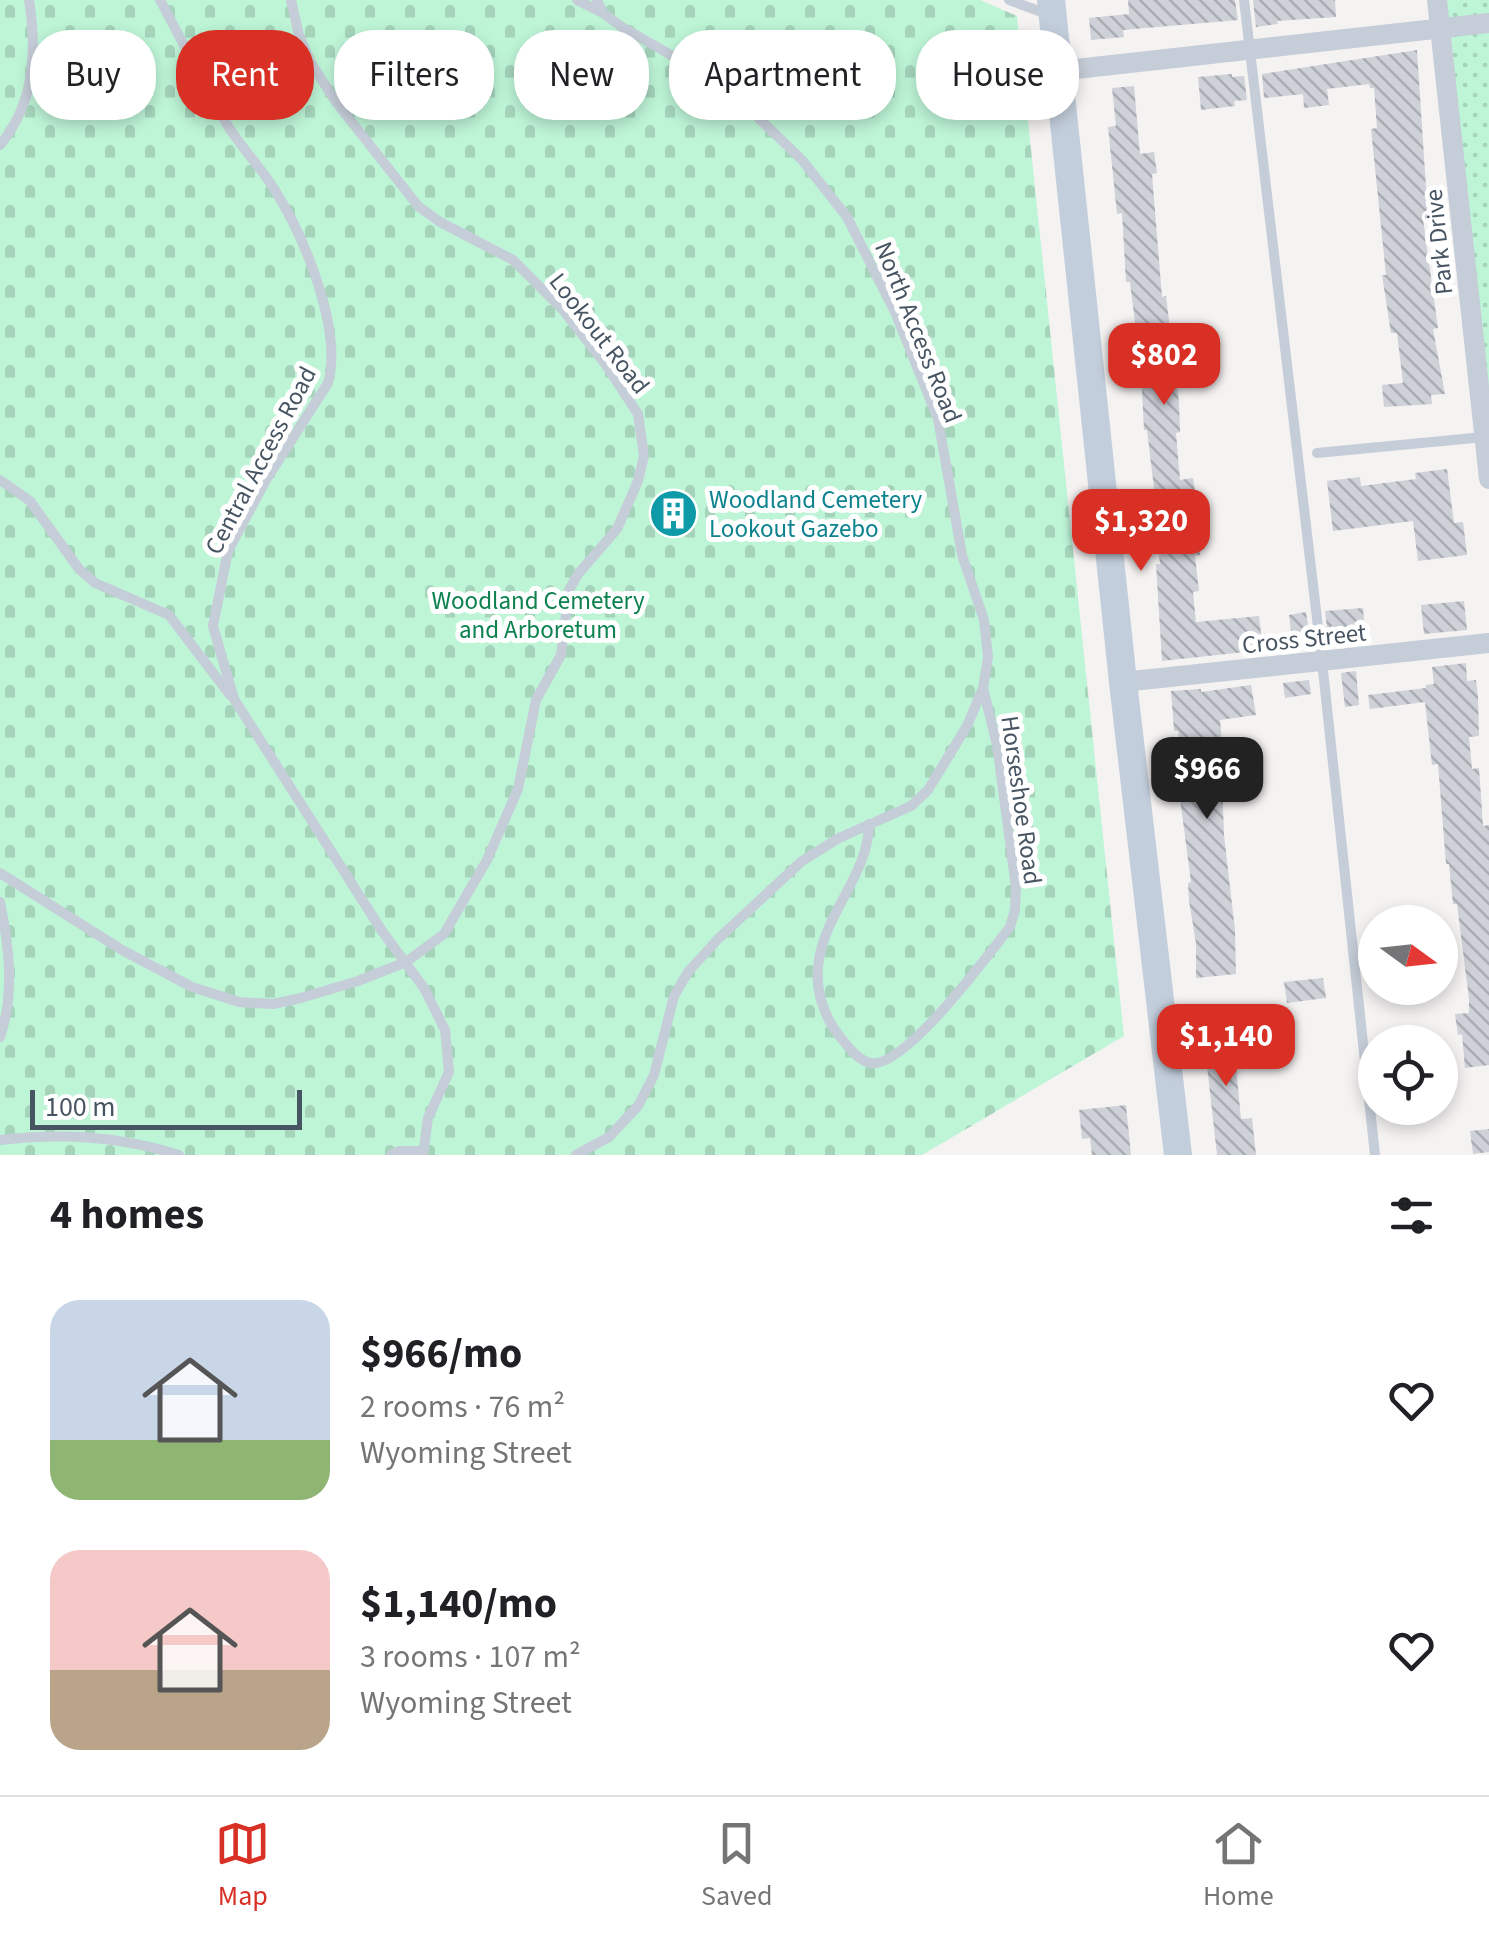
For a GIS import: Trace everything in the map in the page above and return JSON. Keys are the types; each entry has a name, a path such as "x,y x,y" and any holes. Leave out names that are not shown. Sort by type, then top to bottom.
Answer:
{"street":[{"name":"Park Drive","path":"1437,0 1489,479"},
{"path":"1079,68 1489,23"},
{"path":"1063,120 1178,1155"},
{"name":"Cross Street","path":"1124,682 1489,643"}],"lane":[{"path":"29,0 34,30"},
{"name":"Central Access Road","path":"160,0 227,124 283,203 314,279 330,334 332,370 324,392 266,480 228,550 213,626 234,699 439,1016 449,1048 447,1080 428,1118 425,1154"},
{"name":"Lookout Road","path":"0,872 122,950 192,987 239,1002 266,1004 302,998 406,962 436,942 452,923 504,825 523,770 532,710 562,656 569,590 626,514 644,456 638,414 630,400 562,310 513,260 432,216 396,181 311,63 291,0"},
{"name":"North Access Road","path":"576,0 713,79 741,101 825,186 854,229 894,312 938,420 962,555 984,620 988,658 983,688 968,726 928,790 911,806 820,849 786,874 697,961 674,996 654,1074 643,1098 619,1129 576,1155"},
{"path":"597,0 603,13"},
{"path":"1008,0 1052,8"},
{"path":"1244,0 1376,1155"},
{"path":"0,144 13,127 30,82"},
{"path":"1316,452 1484,437"},
{"path":"0,480 30,501 79,569 95,583 170,615 234,699"},
{"name":"Horseshoe Road","path":"869,824 869,846 830,920 817,974 819,994 835,1031 860,1059 872,1064 889,1061 904,1051 1010,927 1016,910 998,745 983,688"},
{"path":"0,902 9,965 0,1037"},
{"path":"0,1140 100,1136 179,1155"},
{"path":"391,1155 425,1154"}],"green space":[{"name":"Woodland Cemetery and Arboretum","path":"0,0 980,0 1017,16 1018,30 916,30 916,120 1028,120 1124,1036 922,1155 0,1155"},
{"path":"1437,0 1489,0 1489,479"}],"building":[{"path":"1128,0 1235,0 1238,20 1123,30 1124,37 1091,40 1089,18 1129,14"},
{"path":"1253,0 1335,0 1336,17 1277,21 1278,24 1256,27"},
{"path":"1417,50 1428,218 1423,219 1438,328 1433,329 1445,394 1431,395 1432,404 1384,407 1382,385 1403,383 1397,333 1391,333 1382,275 1386,275 1371,129 1377,128 1374,88 1369,84 1327,89 1329,105 1304,108 1303,94 1264,98 1262,74"},
{"path":"1244,76 1247,100 1234,101 1235,106 1201,110 1198,77"},
{"path":"1134,86 1140,154 1154,152 1157,173 1152,174 1162,297 1166,296 1179,403 1180,432 1176,433 1180,480 1193,478 1199,518 1200,555 1195,556 1199,591 1193,592 1196,622 1259,616 1263,650 1162,661 1156,564 1160,564 1158,546 1166,545 1164,512 1157,513 1144,430 1141,372 1108,127 1116,126 1112,88"},
{"path":"1447,469 1454,523 1463,522 1467,555 1418,561 1413,521 1333,531 1327,481 1360,477 1361,486 1416,479 1415,473"},
{"path":"1464,601 1467,630 1424,634 1421,605"},
{"path":"1363,608 1366,642 1329,646 1325,611"},
{"path":"1306,612 1311,646 1293,648 1289,615"},
{"path":"1466,663 1467,681 1476,680 1479,736 1469,737 1472,769 1479,768 1483,826 1489,825 1489,1065 1465,1068 1462,1034 1458,1035 1455,1014 1469,1013 1469,999 1458,905 1453,904 1446,864 1438,764 1432,765 1425,702 1370,709 1368,695 1426,688 1434,684 1432,667"},
{"path":"1356,671 1359,705 1345,707 1341,673"},
{"path":"1309,680 1311,694 1285,698 1283,683"},
{"path":"1251,685 1256,715 1220,720 1222,744 1202,746 1205,781 1222,779 1236,974 1196,978 1188,883 1191,882 1175,760 1181,759 1171,691 1201,692"},
{"path":"1323,978 1326,998 1287,1003 1284,982"},
{"path":"1238,1017 1241,1045 1234,1046 1241,1119 1252,1118 1256,1155 1217,1155 1202,1021"},
{"path":"1126,1105 1131,1155 1092,1155 1090,1138 1082,1139 1079,1110"},
{"path":"1489,1129 1489,1152 1473,1154 1470,1131"}],"place":[{"name":"Woodland Cemetery Lookout Gazebo","path":"674,513"}]}
